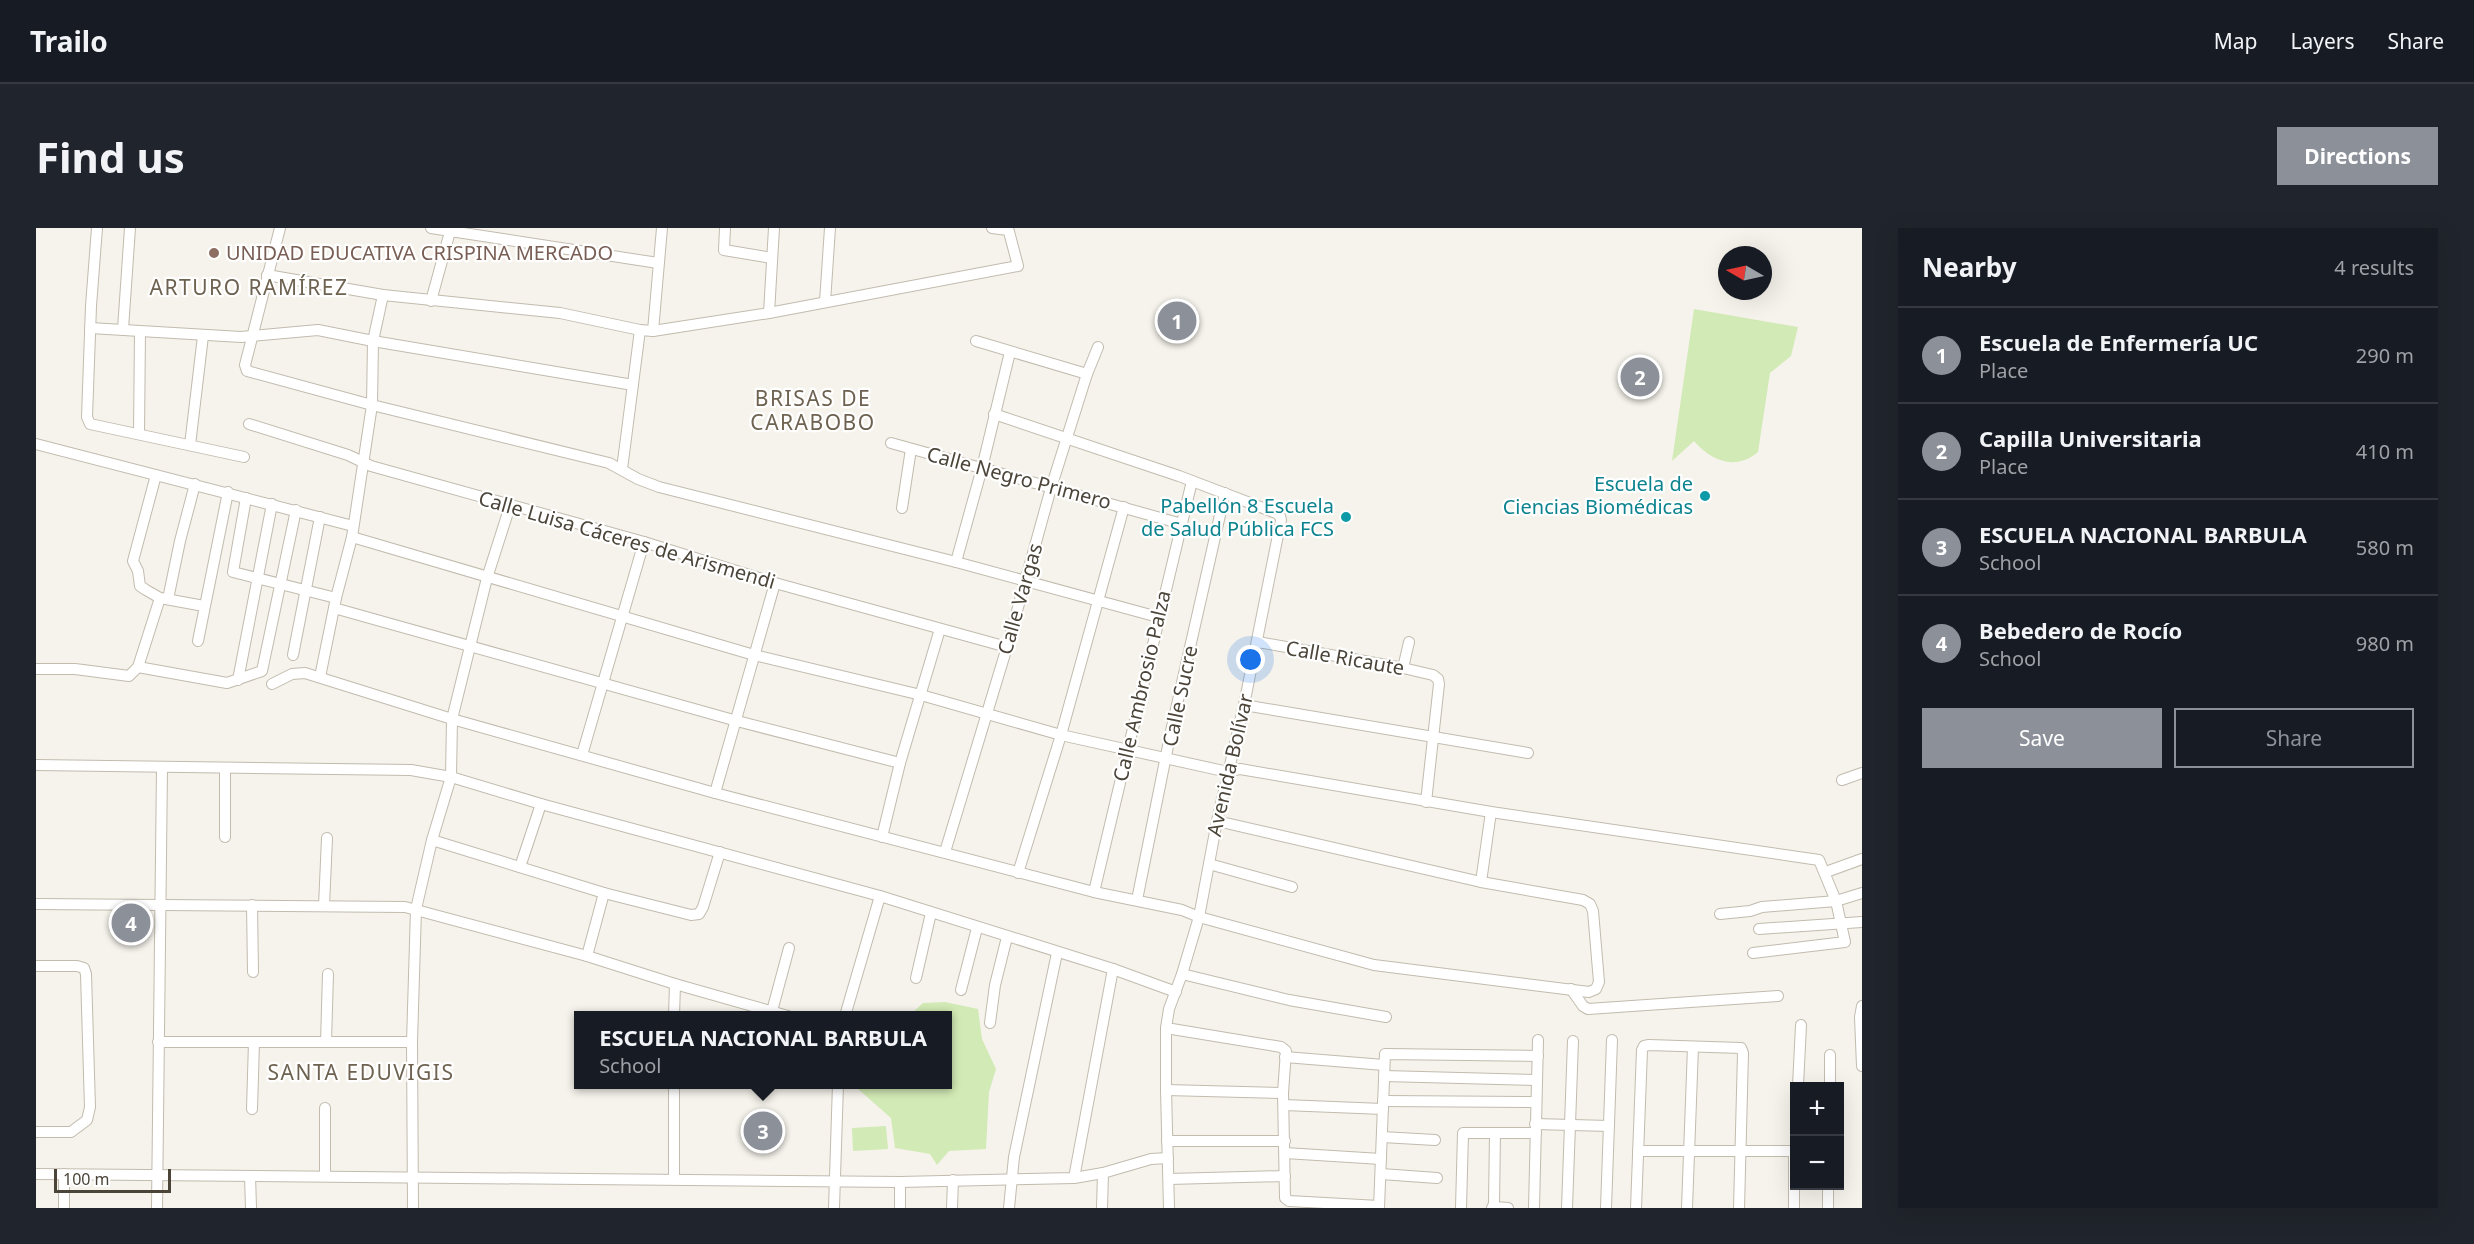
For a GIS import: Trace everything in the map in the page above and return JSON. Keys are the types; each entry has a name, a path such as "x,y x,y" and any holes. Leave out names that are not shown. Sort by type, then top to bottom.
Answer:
{"street":[{"path":"97,228 90,328 87,417 90,424 95,427 139,433 244,457"},
{"path":"123,329 130,228"},
{"path":"280,228 245,365 247,371 372,405 609,463 638,479 659,487 956,562 1158,617"},
{"path":"431,228 450,229 658,262"},
{"path":"652,331 662,228"},
{"path":"725,228 724,250 772,258"},
{"path":"769,313 774,228"},
{"path":"825,302 830,228"},
{"path":"267,275 383,295 560,313 652,331 769,313 1018,266 1008,229 992,228"},
{"path":"431,301 450,229"},
{"path":"320,677 353,532 372,405 373,341 383,295"},
{"path":"90,328 253,337 318,330 633,385"},
{"path":"622,469 640,330"},
{"path":"139,433 140,331"},
{"path":"190,445 203,336"},
{"path":"976,341 1087,374"},
{"name":"Calle Vargas","path":"945,852 1007,647 1051,488 1087,374 1098,347"},
{"path":"956,562 1010,352"},
{"name":"Avenida Bolívar","path":"994,414 1225,493 1276,513 1281,520 1258,642 1217,821 1199,917 1169,1009 1166,1028 1169,1208"},
{"name":"Calle Luisa Cáceres de Arismendi","path":"249,424 348,455 363,462 510,506 644,542 775,583 1007,647"},
{"name":"Calle Negro Primero","path":"891,443 1182,524"},
{"path":"36,444 321,517 353,532 487,578 624,615 754,655 921,695 1061,735 1228,772 1240,769 1426,802 1814,859 1822,863 1836,901 1846,939 1841,944 1752,953"},
{"path":"902,508 910,448"},
{"path":"156,475 133,561 138,571 140,586 164,598 204,606"},
{"name":"Calle Ambrosio Palza","path":"1094,892 1192,481"},
{"path":"36,669 75,669 129,676 138,667 164,598 195,484"},
{"path":"198,640 228,492"},
{"name":"Calle Sucre","path":"1137,900 1225,493"},
{"path":"246,498 232,569 237,575 280,583 471,646 603,684 900,763"},
{"path":"238,680 272,504"},
{"path":"413,1208 412,1042 416,909 432,840 451,777 452,719 487,578 510,506"},
{"path":"1018,873 1061,735 1124,507"},
{"path":"138,667 227,683 258,674 264,668 296,510"},
{"path":"293,655 321,517"},
{"path":"582,755 644,542"},
{"path":"715,793 775,583"},
{"path":"882,837 900,763 940,628"},
{"name":"Calle Ricaute","path":"1258,642 1433,675 1438,679 1439,684 1432,737"},
{"path":"1403,668 1409,642"},
{"path":"272,684 292,674 305,673 452,719 715,793 1018,873 1137,900 1374,965 1589,992 1596,989 1599,982 1593,911 1590,904 1583,900 1481,882 1217,821"},
{"path":"1244,705 1528,753"},
{"path":"1426,802 1432,737"},
{"path":"36,765 411,770 451,777 541,804 880,896 1113,969 1176,992"},
{"path":"157,1208 162,767"},
{"path":"225,768 225,837"},
{"path":"1842,780 1862,773"},
{"path":"520,867 541,804"},
{"path":"1481,882 1491,812"},
{"path":"324,906 327,838"},
{"path":"432,840 604,893 691,915 699,914 703,907 720,852"},
{"path":"1826,872 1862,859"},
{"path":"1209,864 1292,887"},
{"path":"587,956 604,893"},
{"path":"1720,914 1750,911 1762,907 1836,901 1862,893"},
{"path":"846,1011 880,896"},
{"path":"36,904 405,907 587,956 772,1011 789,948"},
{"path":"252,905 253,972"},
{"path":"916,978 931,913"},
{"path":"1759,929 1862,922"},
{"path":"961,990 977,927"},
{"path":"990,1023 995,985 1007,937"},
{"path":"1009,1208 1011,1178 1057,953"},
{"path":"36,966 84,968 90,1107 87,1120 71,1132 36,1132"},
{"path":"1074,1178 1113,969"},
{"path":"326,1042 328,974"},
{"path":"1182,974 1289,1000 1386,1017"},
{"path":"674,1011 675,984"},
{"path":"1571,989 1582,1006 1588,1009 1778,996"},
{"path":"1862,1006 1860,1017 1862,1066"},
{"path":"1798,1082 1801,1025"},
{"path":"1166,1028 1281,1047 1286,1051 1283,1093 1287,1201 1379,1207 1385,1054 1538,1056"},
{"path":"1606,1208 1611,1040"},
{"path":"1534,1208 1538,1041"},
{"path":"1567,1208 1573,1041"},
{"path":"158,1042 412,1042"},
{"path":"252,1109 254,1042"},
{"path":"1636,1208 1642,1050 1644,1046 1649,1045 1741,1048 1743,1053 1739,1208"},
{"path":"1687,1208 1693,1047"},
{"path":"1830,1055 1830,1082"},
{"path":"1286,1057 1384,1070 1537,1080"},
{"path":"674,1089 674,1178"},
{"path":"834,1208 838,1089"},
{"path":"1166,1090 1283,1093"},
{"path":"1284,1105 1536,1102"},
{"path":"325,1175 326,1108"},
{"path":"1461,1208 1463,1133 1495,1133 1570,1125 1609,1126"},
{"path":"1495,1133 1493,1208 1508,1208"},
{"path":"1382,1137 1435,1140"},
{"path":"1167,1141 1285,1147 1381,1159"},
{"path":"1638,1151 1790,1150"},
{"path":"36,1174 835,1179 900,1182 1074,1178 1104,1173 1137,1162 1168,1158"},
{"path":"1102,1208 1104,1173"},
{"path":"63,1208 64,1174"},
{"path":"1381,1174 1437,1178"},
{"path":"250,1176 251,1208"},
{"path":"1169,1179 1285,1176"},
{"path":"952,1208 953,1180"},
{"path":"900,1182 900,1208"},
{"path":"1794,1190 1794,1208"},
{"path":"1828,1190 1828,1208"}],"green space":[{"path":"1694,309 1798,327 1791,356 1770,373 1758,452 1750,458 1733,462 1724,461 1708,454 1694,441 1672,461"},
{"path":"945,1002 978,1009 982,1039 996,1069 989,1092 986,1149 949,1151 937,1165 930,1154 895,1148 891,1118 858,1089 952,1089 952,1011 914,1011 923,1003"},
{"path":"886,1126 888,1149 853,1151 852,1128"}],"place":[{"name":"UNIDAD EDUCATIVA CRISPINA MERCADO","path":"214,253"},
{"name":"Escuela de Enfermería UC","path":"1177,321"},
{"name":"Capilla Universitaria","path":"1640,377"},
{"name":"Escuela de Ciencias Biomédicas","path":"1705,496"},
{"name":"Pabellón 8 Escuela de Salud Pública FCS","path":"1346,517"},
{"name":"Bebedero de Rocío","path":"131,923"},
{"name":"ESCUELA NACIONAL BARBULA","path":"763,1131"}],"district":[{"name":"ARTURO RAMÍREZ","path":"249,288"},
{"name":"BRISAS DE CARABOBO","path":"813,411"},
{"name":"SANTA EDUVIGIS","path":"361,1073"}]}
